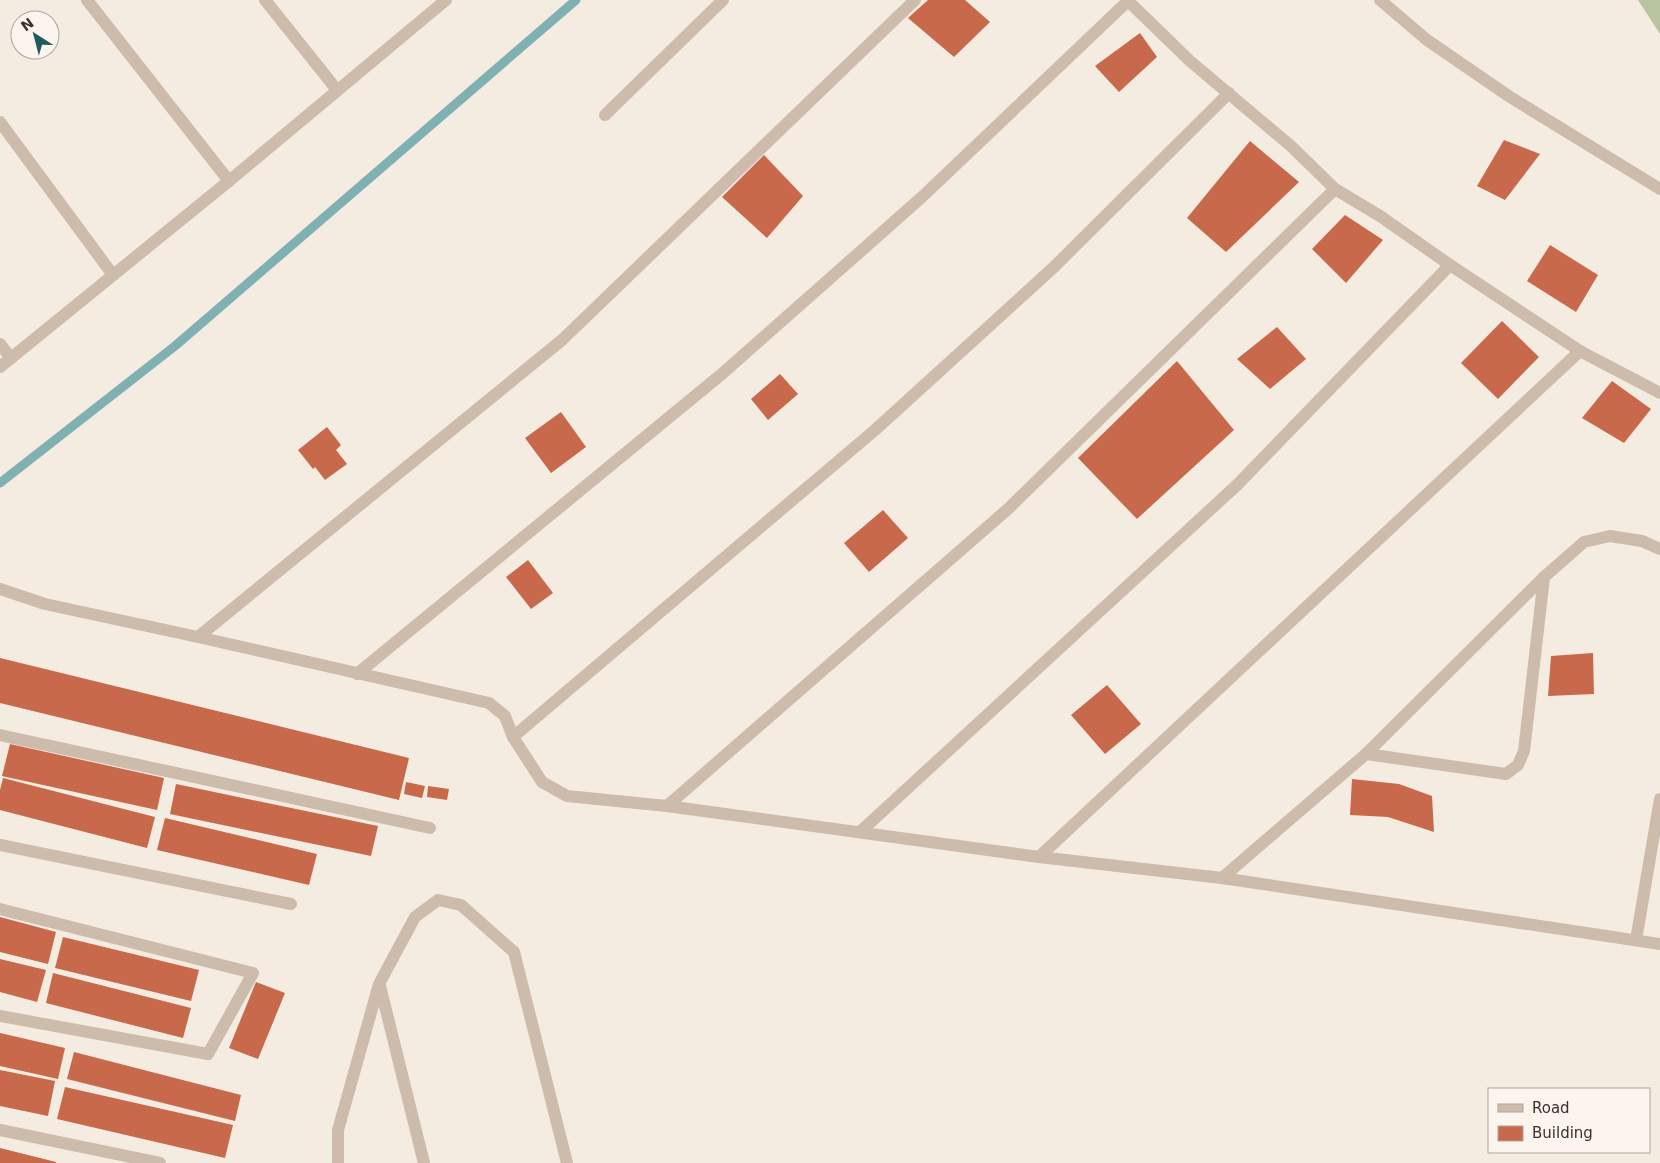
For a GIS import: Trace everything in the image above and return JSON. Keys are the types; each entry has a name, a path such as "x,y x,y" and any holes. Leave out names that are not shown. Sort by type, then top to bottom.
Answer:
{"street":[{"path":"87,0 229,181"},
{"path":"265,0 337,90"},
{"path":"0,367 229,181 446,0"},
{"path":"605,115 723,0"},
{"path":"198,636 562,340 915,0"},
{"path":"357,674 723,373 922,197 1128,0 1190,60 1292,147 1335,189 1380,216 1580,351 1660,393"},
{"path":"1380,0 1427,40 1502,92 1660,189"},
{"path":"514,737 875,430 1054,267 1229,93"},
{"path":"0,122 113,275"},
{"path":"667,806 1008,509 1335,189"},
{"path":"860,832 1237,485 1450,265"},
{"path":"0,344 11,358"},
{"path":"1039,857 1580,351"},
{"path":"1222,878 1366,754 1544,577 1584,542 1610,536 1642,541 1660,549"},
{"path":"1366,754 1506,774 1518,765 1524,751 1544,577"},
{"path":"0,589 45,604 198,636 489,703 505,716 514,737 542,782 567,796 667,806 1039,857 1222,878 1660,944"},
{"path":"0,735 430,828"},
{"path":"1636,940 1660,799"},
{"path":"0,845 291,904"},
{"path":"338,1163 338,1130 379,984 415,917 438,900 462,905 514,952 567,1163"},
{"path":"0,910 253,972 208,1054 0,1016"},
{"path":"379,984 424,1163"},
{"path":"0,1130 160,1163"}],"green space":[{"path":"1638,0 1660,0 1660,34"}],"building":[{"path":"928,0 965,0 990,22 954,57 908,18"},
{"path":"1140,33 1157,57 1119,92 1095,66"},
{"path":"1504,140 1540,154 1505,200 1477,186"},
{"path":"1250,141 1299,182 1226,252 1187,218"},
{"path":"764,155 803,196 767,238 722,197"},
{"path":"1345,215 1383,240 1346,283 1312,249"},
{"path":"1550,245 1598,275 1576,312 1527,281"},
{"path":"1502,321 1539,357 1498,399 1461,363"},
{"path":"1277,327 1306,359 1270,389 1237,359"},
{"path":"1177,361 1234,430 1137,519 1078,458"},
{"path":"780,374 798,394 768,420 751,399"},
{"path":"1612,381 1651,409 1624,443 1582,418"},
{"path":"561,412 586,447 551,473 525,438"},
{"path":"327,427 341,445 336,450 347,464 325,480 315,467 313,469 298,450"},
{"path":"883,510 908,538 869,572 844,543"},
{"path":"528,560 553,593 531,609 506,577"},
{"path":"1593,653 1594,694 1548,696 1551,656"},
{"path":"0,658 409,758 399,800 0,703"},
{"path":"1107,685 1141,724 1105,754 1071,715"},
{"path":"10,744 164,778 157,810 2,776"},
{"path":"3,778 155,817 147,848 0,810 0,790"},
{"path":"1352,779 1399,784 1432,796 1434,832 1388,817 1350,815"},
{"path":"406,782 425,786 422,798 404,794"},
{"path":"176,784 378,826 371,856 170,814"},
{"path":"428,786 449,789 447,800 427,797"},
{"path":"165,818 317,854 309,885 157,850"},
{"path":"0,917 56,932 48,964 0,952"},
{"path":"63,937 199,970 191,1001 55,968"},
{"path":"0,959 46,970 37,1002 0,992"},
{"path":"53,973 191,1008 183,1038 46,1003"},
{"path":"256,982 285,993 258,1059 229,1048"},
{"path":"0,1033 65,1048 58,1079 0,1066"},
{"path":"74,1052 241,1095 235,1121 67,1079"},
{"path":"0,1070 55,1081 48,1116 0,1106"},
{"path":"65,1087 233,1125 225,1158 57,1119"},
{"path":"0,1148 56,1162 56,1163 0,1163"}],"waterway":[{"path":"0,483 175,346 576,0"}]}
